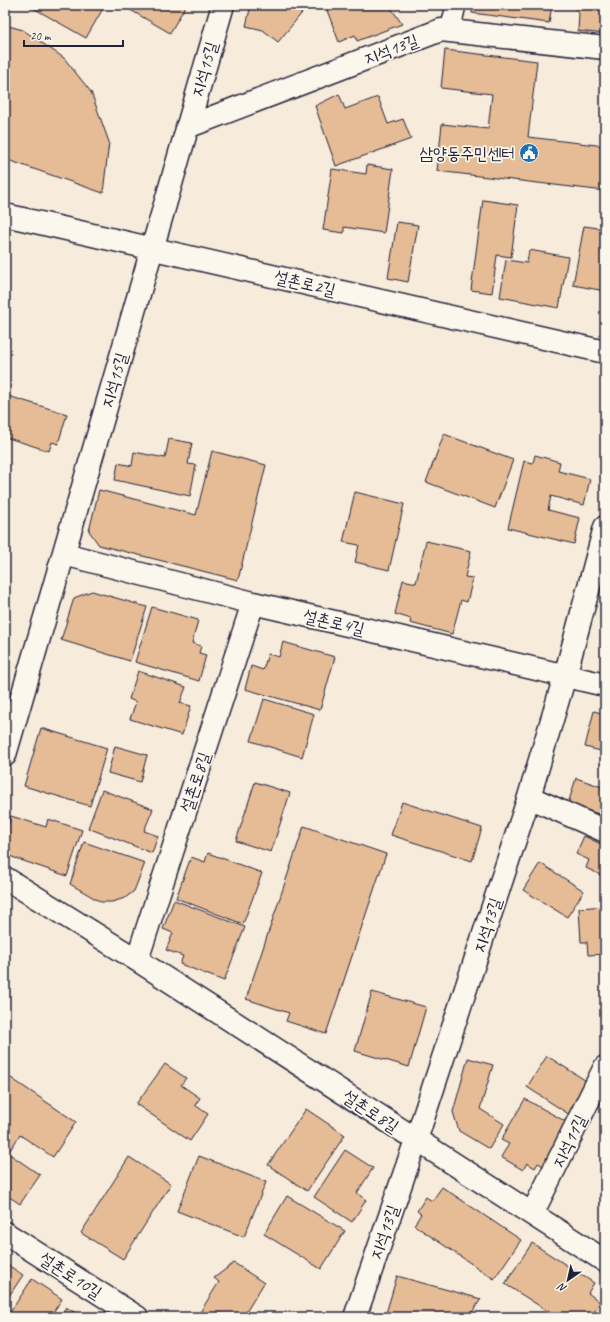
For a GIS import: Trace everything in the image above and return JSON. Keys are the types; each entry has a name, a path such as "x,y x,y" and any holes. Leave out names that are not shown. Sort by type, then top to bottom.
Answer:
{"street":[{"name":"지석15길","path":"5,755 223,5"},
{"name":"지석13길","path":"187,127 441,30 605,48"},
{"name":"설촌로2길","path":"5,215 605,352"},
{"name":"지석13길","path":"355,1317 416,1140 529,797 565,676 605,528"},
{"name":"설촌로4길","path":"64,554 253,603 605,685"},
{"name":"설촌로8길","path":"137,960 253,603"},
{"path":"529,797 605,831"},
{"name":"설촌로8길","path":"5,878 137,960 605,1261"},
{"name":"지석11길","path":"532,1214 605,1068"},
{"name":"설촌로10길","path":"5,1233 137,1317"}],"lane":[{"path":"450,31 456,5"}],"building":[{"path":"28,5 105,5 86,38"},
{"path":"129,5 186,5 170,33 127,8"},
{"path":"251,5 307,5 278,42 263,30 246,26"},
{"path":"325,5 389,5 402,24 357,41 355,35 339,42"},
{"path":"473,5 552,5 549,23 472,13"},
{"path":"573,5 605,5 605,34 578,31 579,14"},
{"path":"5,25 23,30 64,58 91,92 109,142 103,193 5,159"},
{"path":"445,50 537,61 528,137 605,146 605,191 437,171 442,124 488,129 492,94 441,88"},
{"path":"339,94 345,109 378,97 388,124 403,119 411,139 336,166 315,106"},
{"path":"367,165 393,169 384,233 344,227 344,233 323,230 332,169 366,174"},
{"path":"483,200 518,205 511,257 497,255 492,293 471,290"},
{"path":"397,222 418,225 408,282 388,278"},
{"path":"584,226 605,229 605,291 573,285"},
{"path":"529,250 568,257 559,308 500,297 506,260 527,263"},
{"path":"5,395 67,414 58,444 52,442 49,451 5,437"},
{"path":"444,434 513,460 495,508 426,482"},
{"path":"169,439 192,443 188,464 196,465 190,496 115,480 118,463 132,466 134,452 165,458"},
{"path":"212,451 266,465 238,580 99,545 89,531 99,490 196,515"},
{"path":"535,455 560,462 558,471 590,479 584,505 551,496 548,510 580,518 574,544 508,528 524,461 533,463"},
{"path":"355,492 404,504 389,570 355,562 359,545 343,542"},
{"path":"426,541 471,551 465,577 473,578 467,602 461,600 452,634 410,623 411,619 395,614 403,580 416,583"},
{"path":"92,591 147,607 130,661 61,640 74,598"},
{"path":"152,607 198,620 192,643 201,646 199,653 206,655 199,681 135,662"},
{"path":"283,642 335,657 320,710 245,689 251,666 263,670 268,654 279,657"},
{"path":"138,671 186,687 180,703 191,706 182,735 130,719 136,702 129,699"},
{"path":"264,699 314,714 302,757 251,741"},
{"path":"594,711 605,714 605,752 585,747"},
{"path":"41,728 107,748 90,806 24,786"},
{"path":"115,746 147,755 140,782 108,773"},
{"path":"576,778 605,788 605,816 568,804"},
{"path":"255,782 290,793 271,852 236,841"},
{"path":"102,790 153,809 144,831 158,836 152,853 88,828"},
{"path":"402,802 482,828 472,861 391,835"},
{"path":"11,816 46,827 48,819 82,830 67,876 12,857 5,842 5,835"},
{"path":"304,826 386,854 326,1034 286,1021 289,1013 246,999"},
{"path":"584,836 605,846 605,877 586,868 589,860 576,854"},
{"path":"84,842 145,863 134,891 125,898 112,902 101,902 70,884"},
{"path":"208,853 262,873 243,924 176,898 191,857 205,862"},
{"path":"540,863 584,891 567,917 523,890"},
{"path":"174,900 245,927 224,981 180,964 183,956 166,950 173,933 163,929"},
{"path":"605,906 605,954 588,955 587,942 581,942 579,908"},
{"path":"603,967 605,967 605,992"},
{"path":"372,992 426,1007 409,1067 355,1051"},
{"path":"547,1056 588,1082 573,1117 527,1087"},
{"path":"468,1058 493,1065 480,1109 504,1124 489,1149 459,1131 453,1112"},
{"path":"165,1064 186,1078 181,1085 200,1098 195,1105 208,1114 190,1141 136,1104"},
{"path":"5,1074 76,1122 53,1157 20,1135 8,1153 40,1175 20,1204 5,1194"},
{"path":"525,1099 570,1124 545,1167 538,1163 535,1168 527,1163 523,1170 501,1157 509,1144 501,1140"},
{"path":"306,1109 345,1135 307,1191 268,1165"},
{"path":"345,1150 373,1168 357,1193 366,1200 352,1222 314,1197"},
{"path":"199,1156 266,1182 244,1237 177,1211"},
{"path":"129,1157 171,1184 123,1259 81,1233"},
{"path":"442,1187 521,1240 494,1279 414,1225 421,1214 417,1211 426,1197 432,1201"},
{"path":"287,1196 345,1231 321,1269 264,1234"},
{"path":"532,1243 594,1283 588,1293 600,1302 591,1317 557,1317 505,1284"},
{"path":"5,1263 23,1275 5,1302"},
{"path":"234,1263 264,1283 243,1317 197,1317 219,1282 214,1278"},
{"path":"397,1276 481,1299 469,1317 385,1317"},
{"path":"32,1279 62,1299 50,1317 7,1317"},
{"path":"66,1307 82,1317 60,1317"}],"place":[{"name":"삼양동주민센터","path":"529,153"}]}
